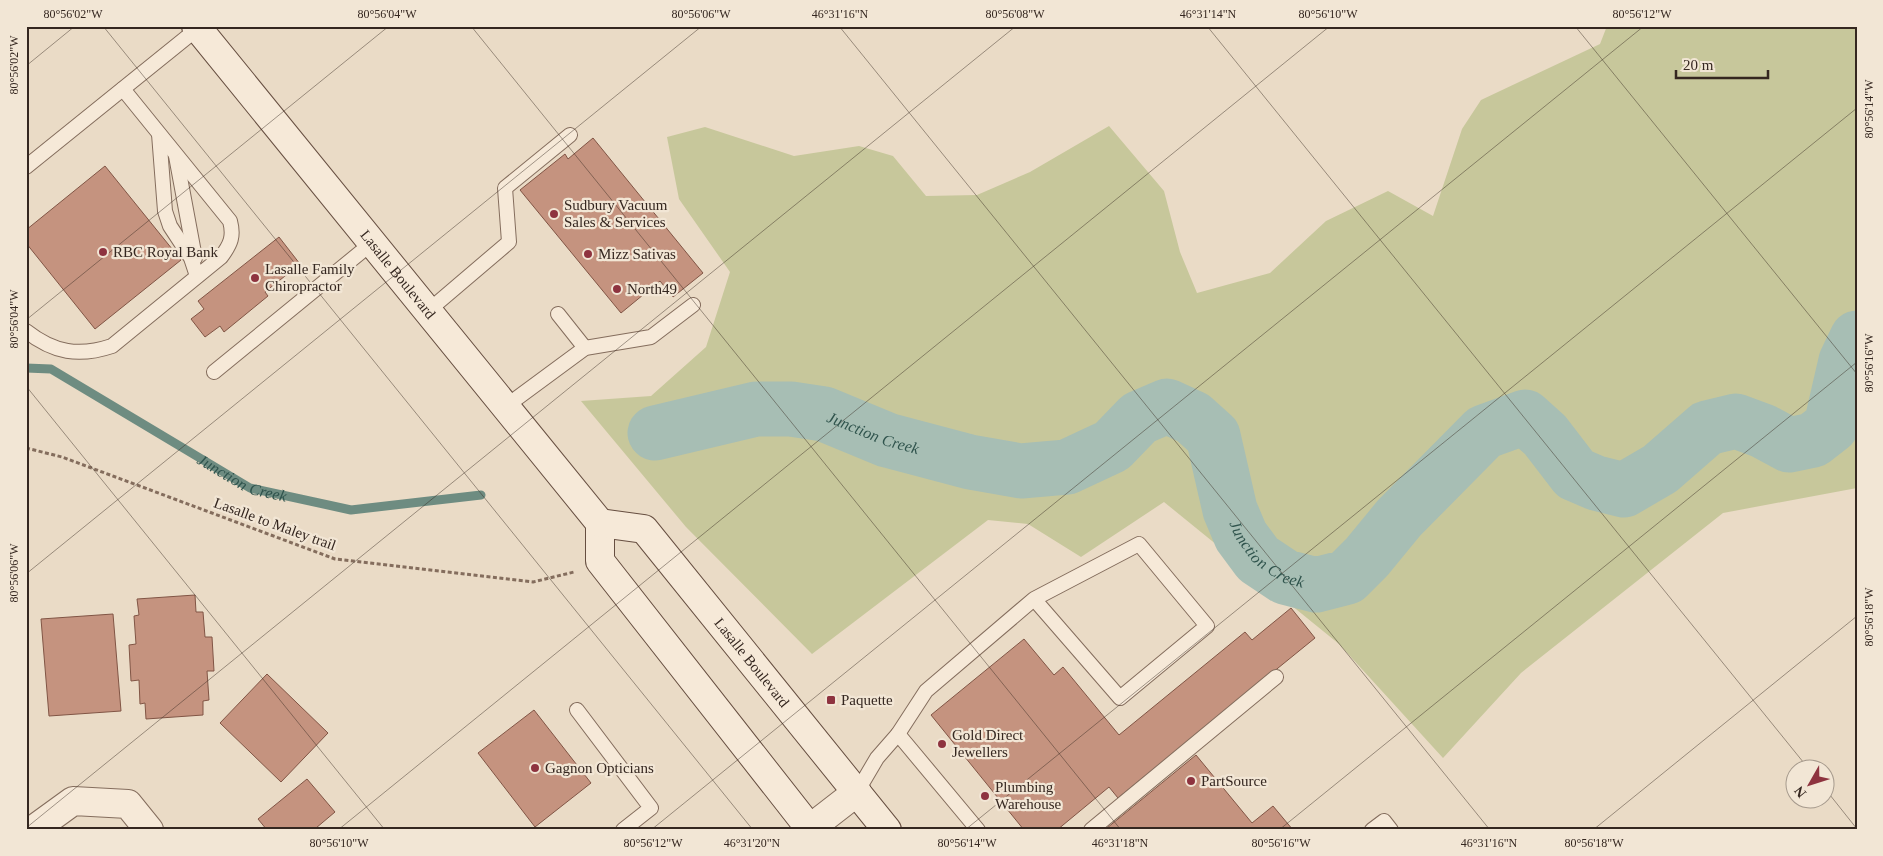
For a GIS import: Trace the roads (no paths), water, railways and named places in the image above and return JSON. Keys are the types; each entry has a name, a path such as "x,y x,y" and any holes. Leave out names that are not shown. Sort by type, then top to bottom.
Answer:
{"main road":[{"name":"Lasalle Boulevard","path":"197,27 600,523 644,529 887,830"},
{"path":"600,523 600,561 810,829 857,792"},
{"path":"33,830 73,802 128,804 149,830"}],"lane":[{"path":"26,167 197,27"},
{"path":"26,331 37,339 57,348 74,352 92,352 112,346 221,257 231,244 233,231 230,220 123,89"},
{"path":"159,134 160,176 165,211 170,226 192,258 197,276"},
{"path":"428,311 509,242 505,188 570,135"},
{"path":"176,154 188,214 197,276"},
{"path":"214,372 372,243"},
{"path":"505,407 585,348 651,337 693,305"},
{"path":"558,314 585,348"},
{"path":"857,792 877,758 898,734 926,691 1034,599 1139,544 1208,626 1120,698 1034,599"},
{"path":"1091,830 1276,678"},
{"path":"577,710 651,808 623,830"},
{"path":"898,734 978,830"},
{"path":"1372,830 1384,821 1391,830"}],"waterway":[{"name":"Junction Creek","path":"655,433 756,409 791,409 824,414 887,440 970,462 1021,471 1067,467 1112,446 1139,418 1167,406 1193,418 1213,436 1230,510 1241,536 1258,559 1285,577 1316,585 1347,577 1367,557 1399,518 1484,432 1525,417 1545,435 1575,474 1596,483 1624,490 1660,469 1707,428 1736,421 1763,431 1789,445 1813,440 1831,426 1846,361 1857,338"},
{"name":"Junction Creek","path":"26,368 51,369 250,488 351,510 481,495"}],"place":[{"name":"Sudbury Vacuum Sales & Services","path":"554,214"},
{"name":"RBC Royal Bank","path":"103,252"},
{"name":"Mizz Sativas","path":"588,254"},
{"name":"Lasalle Family Chiropractor","path":"255,278"},
{"name":"North49","path":"617,289"},
{"name":"Paquette","path":"831,700"},
{"name":"Gold Direct Jewellers","path":"942,744"},
{"name":"Gagnon Opticians","path":"535,768"},
{"name":"PartSource","path":"1191,781"},
{"name":"Plumbing Warehouse","path":"985,796"}]}
